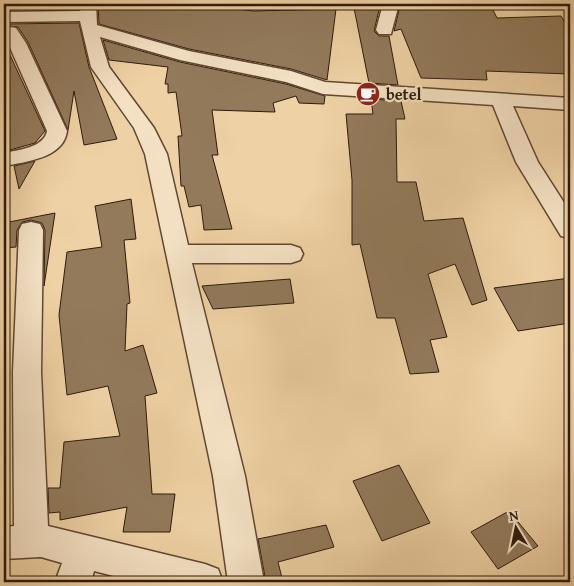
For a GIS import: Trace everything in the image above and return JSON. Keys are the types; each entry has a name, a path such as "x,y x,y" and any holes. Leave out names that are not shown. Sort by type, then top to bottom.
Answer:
{"street":[{"path":"385,30 391,4"},
{"path":"91,12 100,67 144,128 156,154 230,476 246,582"},
{"path":"4,159 28,154 44,148 56,138 57,131 9,26 91,12 186,56 291,77 323,88 570,104"},
{"path":"500,100 527,162 570,230"},
{"path":"31,230 27,372 17,542 41,541 78,567 205,582"},
{"path":"178,254 291,254"}],"building":[{"path":"54,4 78,4 78,9 48,10 53,9"},
{"path":"98,4 195,4 253,11 336,9 327,80 291,69 189,49 99,24"},
{"path":"380,6 374,31 379,36 389,36 398,85 369,83 354,8"},
{"path":"400,6 491,6 497,18 561,16 570,32 570,74 486,71 487,80 421,78 401,29 394,31"},
{"path":"79,23 89,67 117,139 84,145 74,91 68,130 28,42 18,27 4,26 4,24"},
{"path":"103,40 180,62 286,84 325,96 324,104 299,103 296,96 273,103 275,112 212,110 218,155 212,155 232,229 204,230 201,205 189,207 184,186 181,186 178,136 182,136 176,92 168,93 168,84 165,84 168,67 109,60"},
{"path":"4,42 45,131 35,143 10,150 8,140 4,141"},
{"path":"371,99 401,101 405,119 396,119 397,182 416,182 424,221 463,218 487,300 472,305 455,264 428,274 447,337 430,340 439,372 410,374 395,318 377,318 360,244 352,245 352,180 346,114 373,114"},
{"path":"35,161 19,189 14,166"},
{"path":"131,199 136,239 124,240 130,303 127,304 125,351 143,345 157,393 145,396 152,494 175,494 170,532 123,532 127,507 60,520 60,512 49,513 48,488 60,488 64,442 120,436 108,386 67,395 59,315 67,252 102,247 95,206"},
{"path":"55,213 44,286 45,230 42,223 31,220 22,222 17,230 16,247 4,248 4,223"},
{"path":"570,278 570,323 518,331 494,288"},
{"path":"290,279 294,303 213,309 202,286"},
{"path":"399,465 430,523 382,541 353,481"},
{"path":"509,511 538,546 498,569 471,532"},
{"path":"326,525 334,547 278,562 283,582 266,582 258,539"}],"place":[{"name":"betel","path":"368,94"}]}
